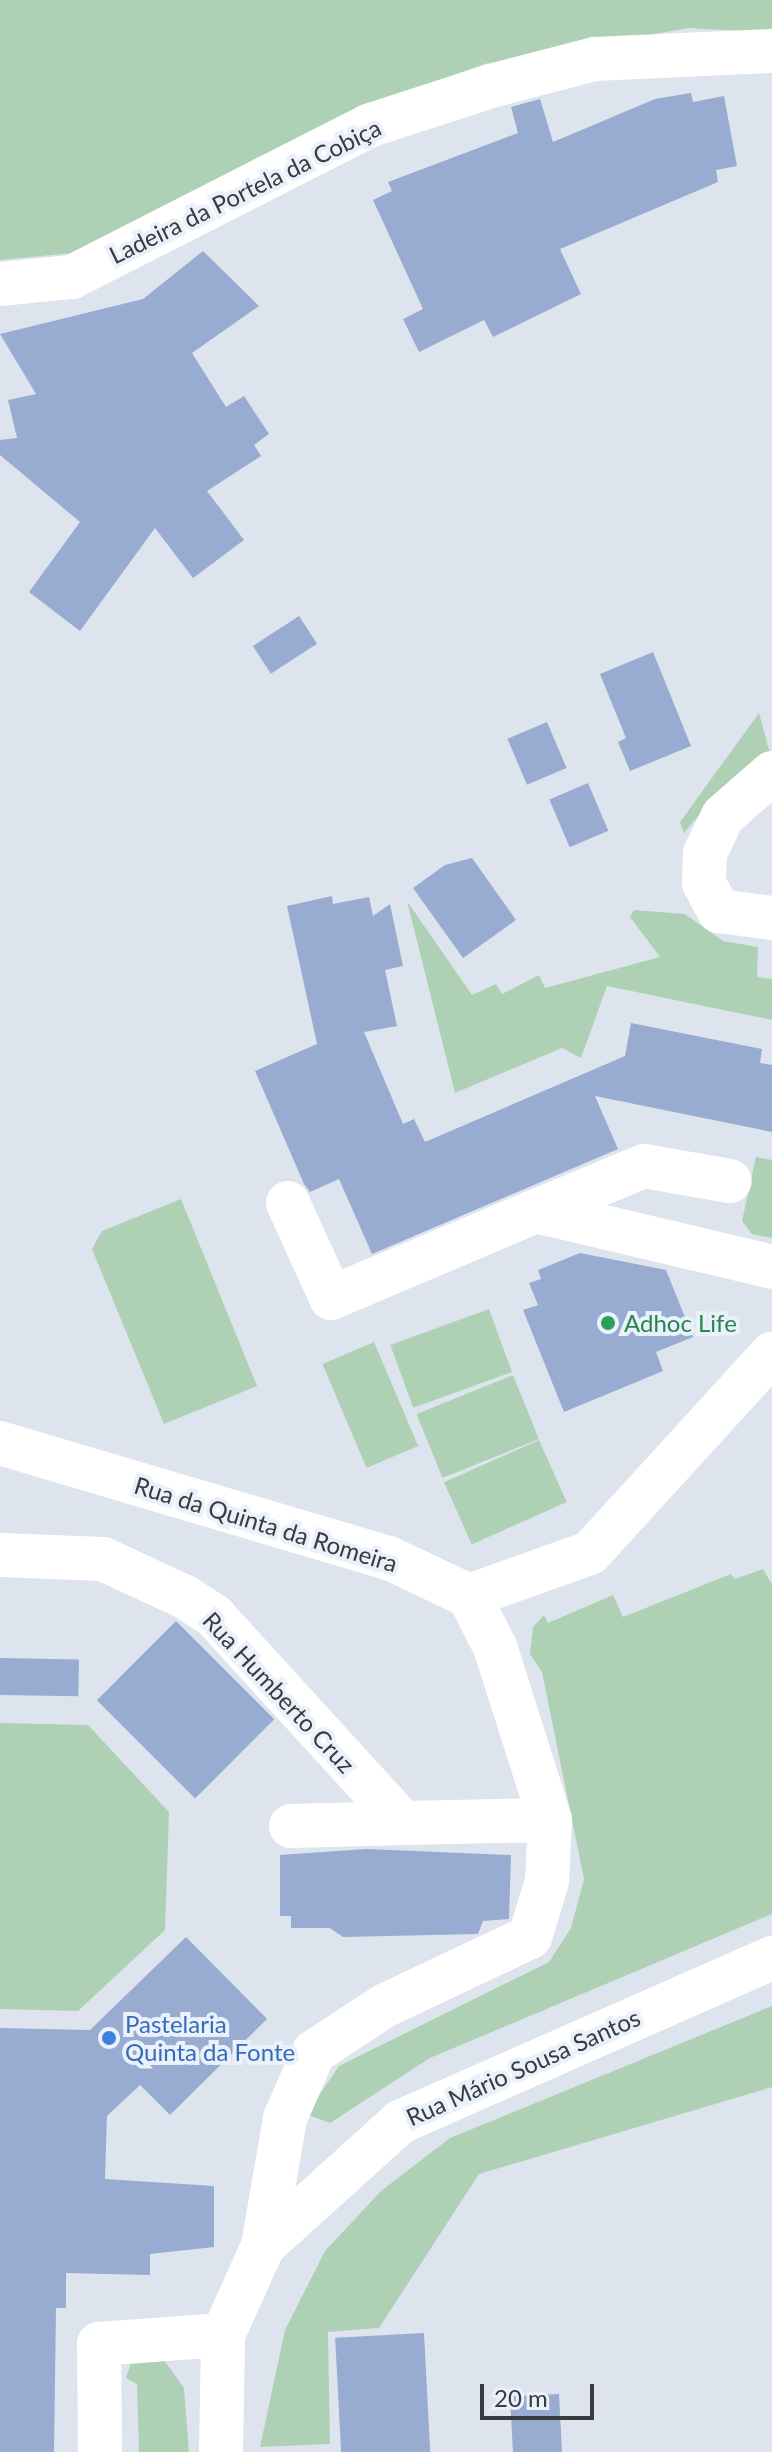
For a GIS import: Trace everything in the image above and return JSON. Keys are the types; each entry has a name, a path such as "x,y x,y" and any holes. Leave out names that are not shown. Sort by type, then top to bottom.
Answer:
{"street":[{"name":"Ladeira da Portela da Cobiça","path":"0,284 72,277 368,126 491,86 595,59 690,49 772,51"},
{"path":"772,773 723,816 705,853 704,883 719,911 772,918"},
{"path":"288,1203 331,1298 644,1166 730,1181"},
{"path":"536,1211 772,1267"},
{"path":"221,2452 223,2335 263,2246 285,2118 314,2052 384,2006 530,1937 547,1881 550,1820 495,1647 469,1596 590,1553 772,1354"},
{"name":"Rua da Quinta da Romeira","path":"0,1443 389,1558 469,1596"},
{"name":"Rua Humberto Cruz","path":"0,1555 103,1559 195,1603 403,1823"},
{"path":"291,1826 550,1820"},
{"name":"Rua Mário Sousa Santos","path":"263,2246 324,2183 400,2122 772,1958"},
{"path":"100,2452 99,2344 223,2335"}],"green space":[{"path":"0,0 772,0 772,33 689,28 484,64 362,109 73,253 0,260"},
{"path":"759,713 770,753 721,789 684,833 680,822"},
{"path":"407,901 472,995 496,984 502,994 539,975 545,988 660,957 630,917 634,910 685,914 723,941 758,947 757,977 772,979 772,1020 607,986 581,1058 562,1048 455,1093"},
{"path":"756,1157 772,1160 772,1238 752,1234 742,1221"},
{"path":"181,1199 257,1386 164,1424 92,1249 102,1231"},
{"path":"489,1309 512,1372 413,1408 390,1345"},
{"path":"374,1342 418,1446 367,1468 322,1364"},
{"path":"513,1375 539,1439 442,1478 417,1414"},
{"path":"539,1440 567,1502 472,1544 444,1482"},
{"path":"763,1569 772,1584 772,1914 430,2058 330,2123 306,2114 339,2066 549,1962 571,1928 584,1879 542,1672 530,1654 533,1627 544,1615 548,1623 613,1595 623,1617 731,1574 735,1579"},
{"path":"0,1723 88,1725 169,1812 165,1930 78,2011 0,2009"},
{"path":"772,2006 772,2087 479,2174 379,2328 328,2332 330,2444 260,2447 285,2330 325,2251 381,2191 450,2138"},
{"path":"164,2360 184,2388 189,2452 139,2452 137,2384 126,2378 131,2363"}],"building":[{"path":"691,93 693,102 724,96 737,166 716,170 718,182 560,249 581,294 493,337 484,320 419,352 403,319 423,309 373,200 392,191 388,182 518,133 511,107 540,99 553,142 655,99"},
{"path":"203,251 259,306 192,353 226,407 244,396 269,434 254,445 261,456 207,491 244,540 193,578 155,528 80,631 29,592 80,522 0,455 0,440 17,438 8,400 36,394 0,334 143,299"},
{"path":"299,616 317,644 271,674 253,646"},
{"path":"653,652 691,746 630,771 618,742 626,738 600,674"},
{"path":"547,722 567,768 527,785 507,739"},
{"path":"588,783 608,831 570,847 549,799"},
{"path":"472,858 516,920 463,958 413,888 445,865"},
{"path":"332,896 333,904 369,897 373,916 390,904 403,966 385,970 397,1026 364,1032 403,1124 414,1119 425,1142 625,1056 631,1023 762,1049 760,1063 772,1065 772,1132 595,1096 618,1149 372,1254 339,1179 310,1192 304,1184 255,1071 317,1044 287,906"},
{"name":"Adhoc Life","path":"580,1253 666,1270 693,1337 656,1352 663,1371 564,1412 523,1310 538,1305 529,1283 541,1279 538,1270"},
{"path":"176,1621 274,1719 195,1798 97,1700"},
{"path":"0,1658 79,1659 78,1696 0,1695"},
{"path":"366,1849 511,1855 509,1919 483,1921 478,1934 343,1937 330,1928 291,1928 291,1916 280,1916 280,1855"},
{"path":"186,1937 267,2019 170,2115 140,2085 107,2116 105,2179 214,2186 214,2247 150,2254 150,2275 66,2273 66,2308 56,2308 54,2452 0,2452 0,2028 90,2030"},
{"path":"424,2333 430,2452 341,2452 335,2338"},
{"path":"559,2394 562,2452 513,2452 510,2397"}],"place":[{"name":"Adhoc Life","path":"608,1323"},
{"name":"Pastelaria Quinta da Fonte","path":"109,2038"}]}
